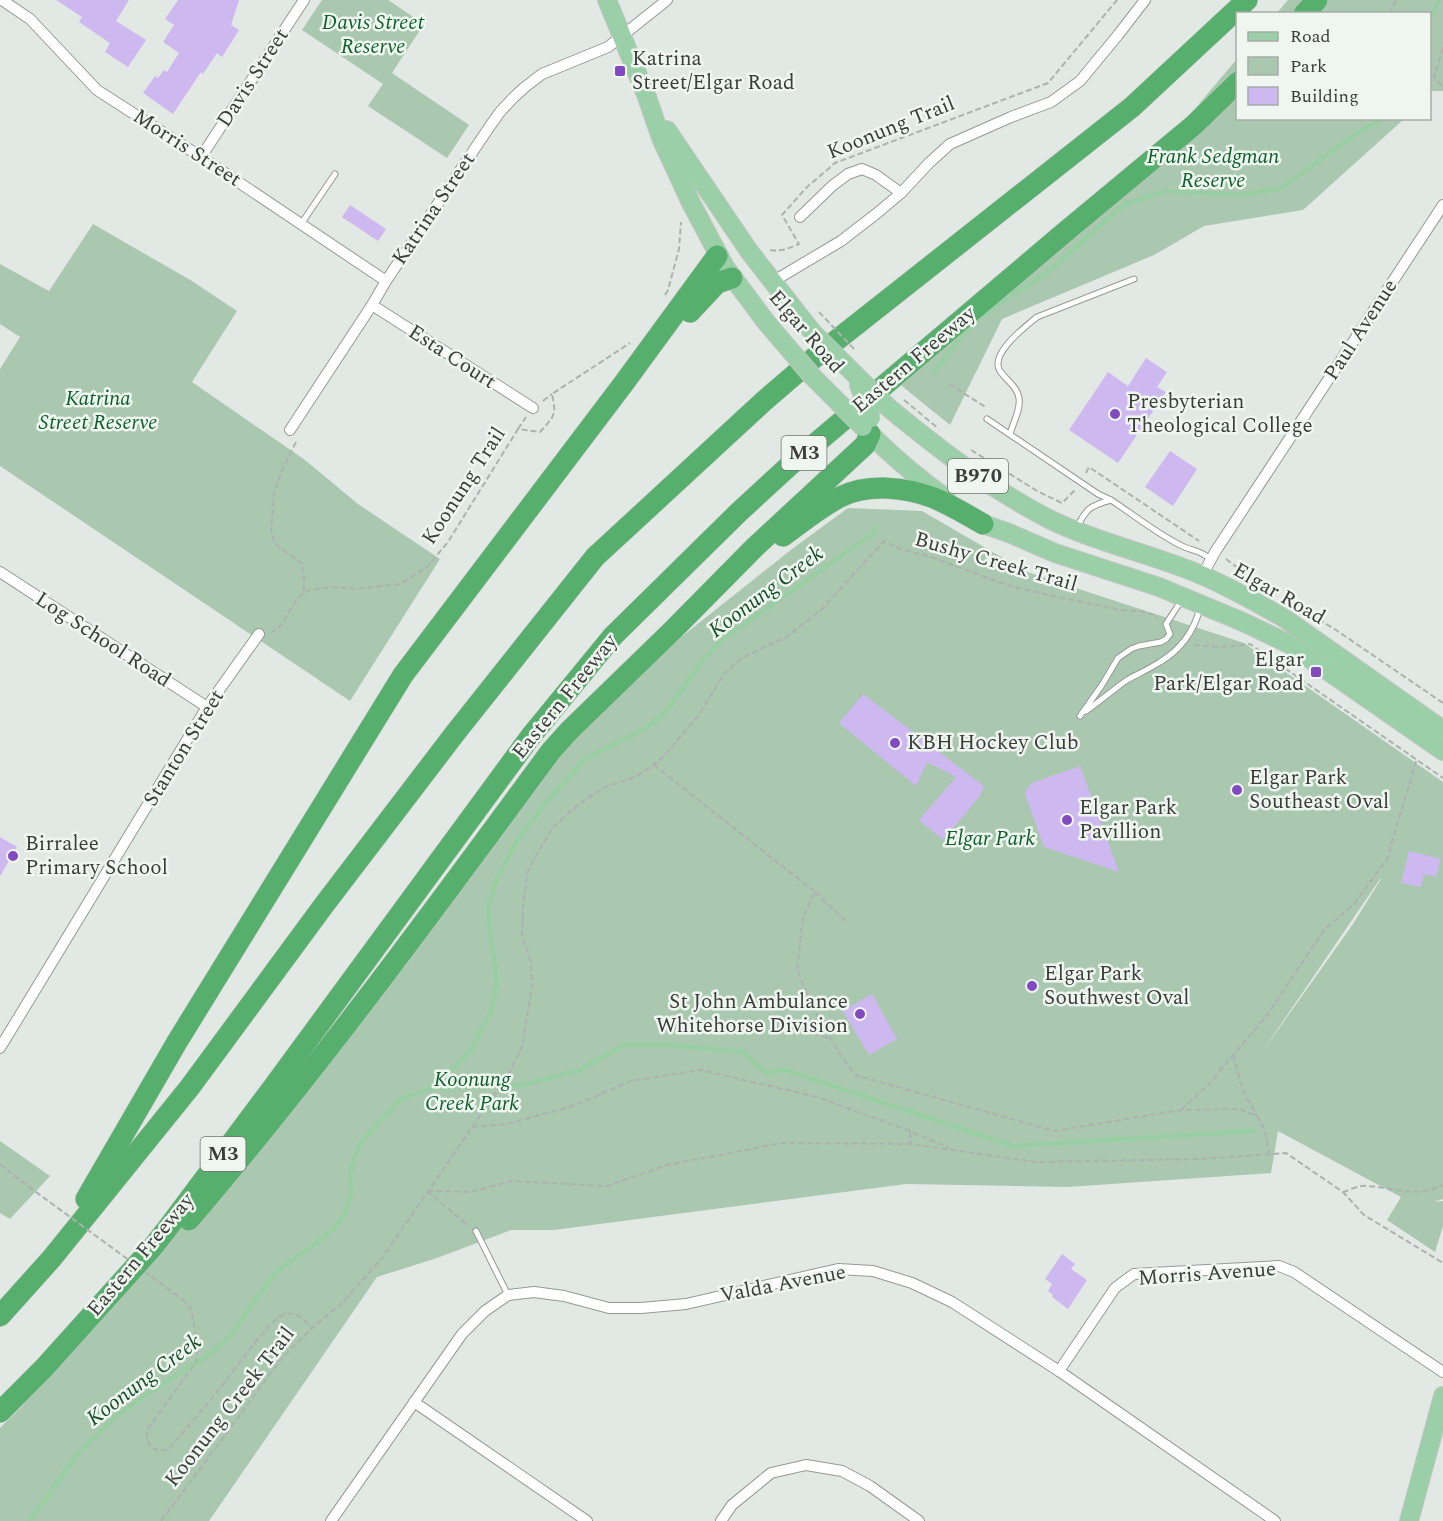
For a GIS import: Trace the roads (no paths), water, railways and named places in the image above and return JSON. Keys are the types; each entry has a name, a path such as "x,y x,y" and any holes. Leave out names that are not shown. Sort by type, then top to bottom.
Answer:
{"highway":[{"path":"0,1316 52,1258 190,1087 324,904 456,732 596,557 764,401 814,358 1132,106 1247,0"},
{"path":"1306,12 1317,0"},
{"name":"Eastern Freeway","path":"0,1412 44,1368 152,1248 531,736 613,636 789,466 1194,124 1236,84"},
{"path":"52,1258 177,1042 403,675 717,256"},
{"path":"624,383 710,291 721,282 732,278"},
{"path":"0,1418 41,1382 124,1297 244,1156 423,925 550,751 754,547 865,444 868,427"},
{"path":"729,574 827,504 857,490 890,489 921,494 936,499 983,524"}],"main road":[{"name":"Elgar Road","path":"607,0 647,97 661,138 717,256 766,322 813,377 868,427 898,461 930,487 983,524 1055,553 1143,581 1243,622 1289,644 1443,751"},
{"name":"Elgar Road","path":"647,97 749,250 814,334 856,378 894,402 933,444 986,482 1076,531 1183,568 1209,563 1443,730"},
{"path":"732,278 772,282"},
{"path":"856,378 868,427"},
{"name":"Elgar Road","path":"1076,531 1081,546 1118,562 1143,581"},
{"path":"1183,598 1209,563"},
{"path":"1201,605 1209,563"},
{"path":"1409,1521 1443,1396"}],"street":[{"name":"Morris Street","path":"2,0 30,19 97,90 386,280"},
{"name":"Davis Street","path":"201,157 304,0"},
{"name":"Katrina Street","path":"290,430 386,280 500,112 542,74 608,47 667,0"},
{"path":"772,282 841,241 901,193 950,144 1051,102 1080,81 1145,0"},
{"path":"800,218 832,186 848,174 862,169 876,175 901,193"},
{"name":"Paul Avenue","path":"1209,563 1443,205"},
{"name":"Esta Court","path":"372,305 533,408"},
{"name":"Log School Road","path":"0,572 207,707"},
{"name":"Stanton Street","path":"0,1048 207,707 259,634"},
{"name":"Morris Avenue","path":"1059,1371 1115,1288 1134,1274 1279,1266 1294,1272 1443,1372"},
{"name":"Valda Avenue","path":"508,1295 534,1292 564,1296 609,1308 641,1308 686,1304 838,1269 873,1271 912,1282 952,1302 1059,1371 1275,1521"},
{"path":"331,1521 462,1334 485,1311 508,1295"},
{"path":"414,1402 587,1521"},
{"path":"721,1521 732,1505 771,1473 806,1466 842,1471 870,1486 919,1521"}],"lane":[{"path":"301,224 335,174"},
{"path":"1010,434 1020,400 1014,387 998,366 998,359 1002,352 1037,317 1134,279"},
{"path":"987,419 1174,542 1202,552 1209,563"},
{"path":"1076,531 1085,511 1098,503 1111,500"},
{"path":"1183,598 1166,624 1170,634 1166,639 1131,649 1118,658 1080,716 1125,682 1179,648 1195,624 1201,605"},
{"path":"476,1231 508,1295"}],"waterway":[{"name":"Koonung Creek","path":"1431,16 1439,0"},
{"name":"Koonung Creek","path":"933,374 968,328 998,304 1047,273 1123,205 1166,191 1241,195 1281,188 1359,132 1380,120"},
{"name":"Koonung Creek","path":"29,1521 76,1455 115,1417 213,1352 229,1337 279,1270 323,1238 338,1224 346,1211 351,1195 352,1164 362,1141 401,1099 433,1088 469,1053 491,1012 497,982 488,906 497,879 518,839 543,806 585,759 644,729 665,713 702,661 723,639 871,535 875,528"},
{"path":"508,1085 522,1085 580,1070 624,1045 672,1045 743,1052 766,1073 785,1070 1012,1146 1254,1131"},
{"path":"433,1088 492,1086"}],"place":[{"name":"Katrina Street/Elgar Road","path":"620,71"},
{"name":"Presbyterian Theological College","path":"1115,414"},
{"name":"Elgar Park/Elgar Road","path":"1316,672"},
{"name":"KBH Hockey Club","path":"895,743"},
{"name":"Elgar Park Southeast Oval","path":"1237,790"},
{"name":"Elgar Park Pavillion","path":"1067,820"},
{"name":"Birralee Primary School","path":"13,856"},
{"name":"Elgar Park Southwest Oval","path":"1032,986"},
{"name":"St John Ambulance Whitehorse Division","path":"860,1014"}],"park label":[{"name":"Davis Street Reserve","path":"373,35"},
{"name":"Frank Sedgman Reserve","path":"1213,169"},
{"name":"Katrina Street Reserve","path":"98,411"},
{"name":"Elgar Park","path":"990,839"},
{"name":"Koonung Creek Park","path":"472,1092"}]}
